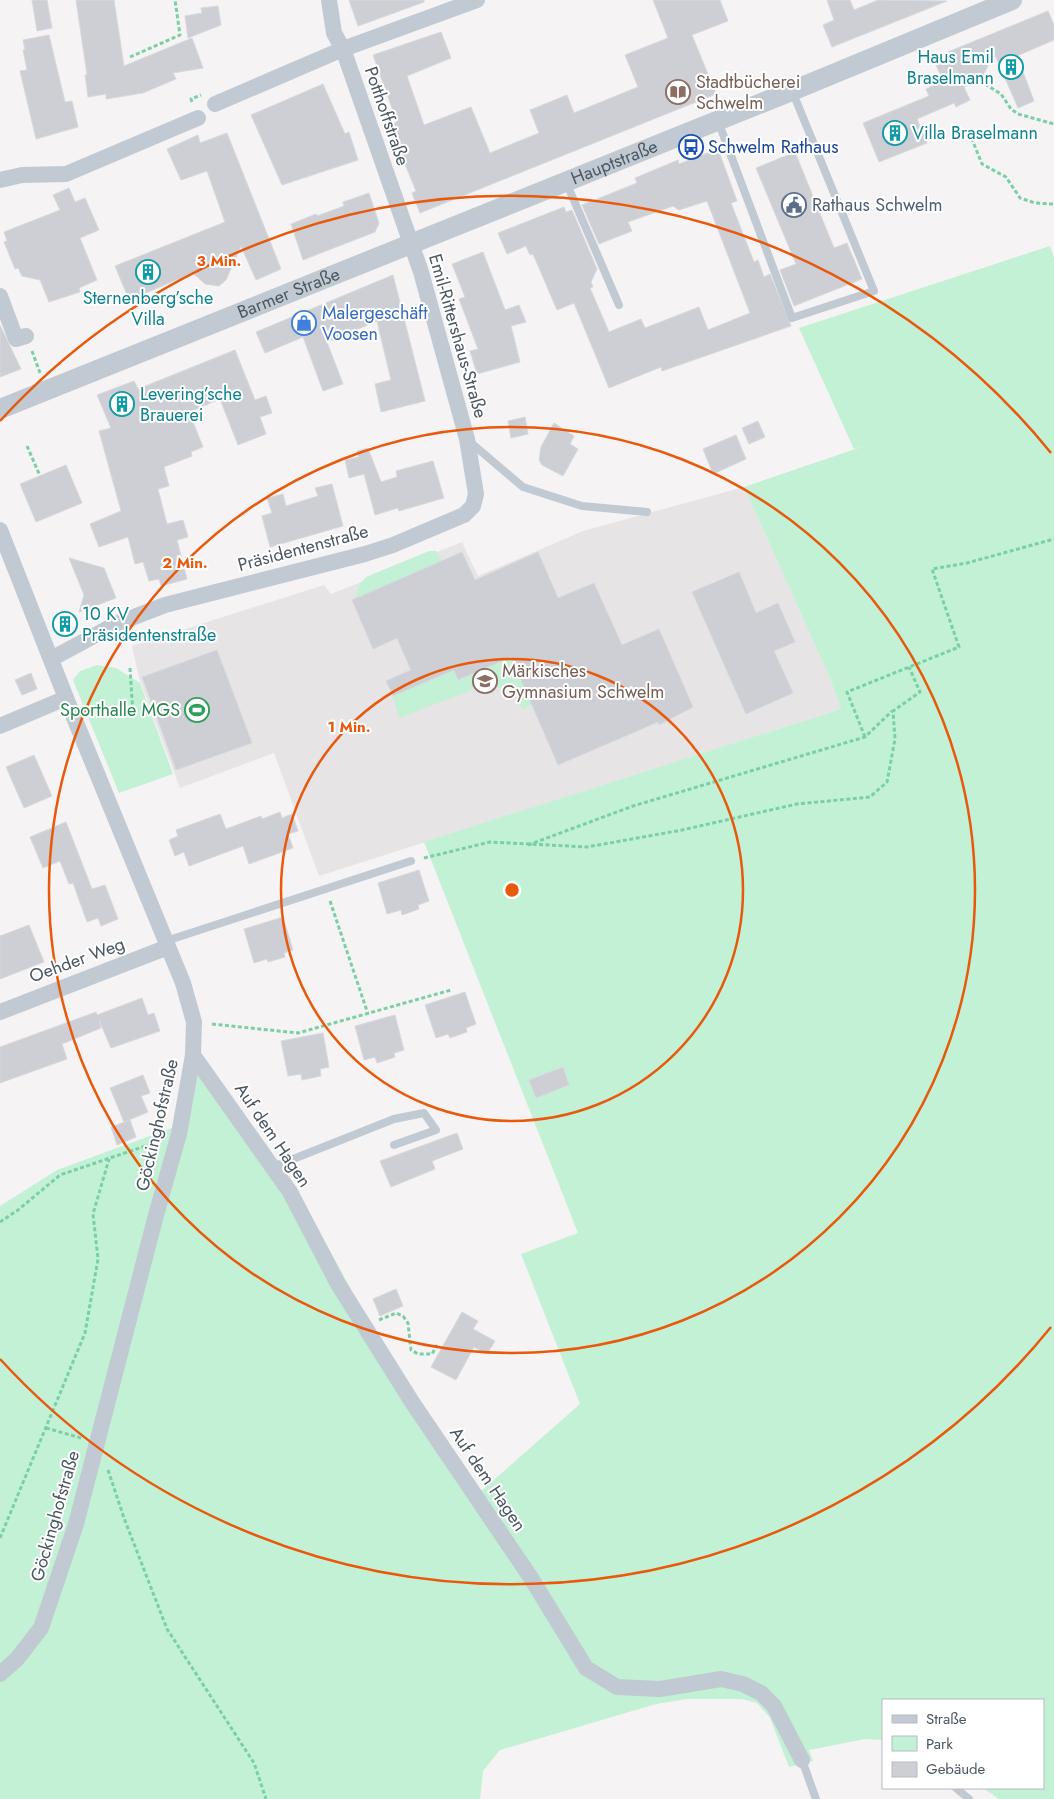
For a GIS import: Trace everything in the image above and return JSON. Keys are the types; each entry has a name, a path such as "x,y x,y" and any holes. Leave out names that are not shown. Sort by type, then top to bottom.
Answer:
{"street":[{"name":"Potthoffstraße","path":"329,0 334,33 342,49 411,244"},
{"path":"214,104 342,49 477,0"},
{"name":"Hauptstraße","path":"411,244 792,91 1012,0"},
{"path":"0,180 22,175 66,174 198,118"},
{"name":"Barmer Straße","path":"0,410 411,244"},
{"name":"Emil-Rittershaus-Straße","path":"411,244 421,272 467,439"},
{"path":"0,296 16,339 26,336"},
{"name":"Präsidentenstraße","path":"51,659 116,624 165,605 365,554 393,545 464,514 473,506 476,494 467,439"},
{"name":"Göckinghofstraße","path":"0,530 66,698 183,983 194,1022 193,1055 179,1134 156,1215 76,1524 41,1628 17,1659 0,1674"},
{"path":"0,726 66,698"},
{"name":"Oehder Weg","path":"0,1012 167,944"},
{"name":"Auf dem Hagen","path":"193,1055 290,1192 338,1284 412,1402 531,1578 586,1668 617,1687 660,1689 721,1679 743,1684 760,1693 774,1706 802,1760"}],"lane":[{"path":"718,121 792,318 874,290 792,91"},
{"path":"566,182 619,305"},
{"path":"467,439 523,487 582,506 647,512"},
{"path":"167,944 411,861"},
{"path":"273,1167 394,1119 424,1113 436,1130 394,1145"},
{"name":"Auf dem Hagen","path":"802,1760 816,1799"},
{"path":"957,1789 969,1799"}],"path":[{"path":"130,56 180,35 174,0"},
{"path":"985,84 1001,94 1011,109 1018,114 1054,124"},
{"path":"969,132 982,164 1006,177 1020,198 1035,203 1054,204"},
{"path":"26,336 47,390"},
{"path":"28,446 40,476"},
{"path":"865,737 847,692 958,647 932,569 967,563 1054,539"},
{"path":"528,845 633,806 865,737 893,710 920,692 910,667"},
{"path":"130,668 133,714"},
{"path":"411,861 490,842 587,847 682,830 797,804 870,797 887,782 895,740 893,710"},
{"path":"325,890 368,1014"},
{"path":"194,1022 298,1033 451,990"},
{"path":"0,1222 18,1210 60,1175 109,1160 179,1134"},
{"path":"0,1538 85,1333 98,1259 94,1214 109,1160"},
{"path":"396,1313 404,1316 408,1323 411,1350 418,1354 432,1354 437,1346"},
{"path":"46,1428 98,1441 124,1518 167,1629 254,1763 266,1799"}],"shaded area":[{"name":"Märkisches Gymnasium Schwelm","path":"744,487 829,676 841,709 319,876 274,753 180,788 139,678 132,646 324,585 331,594 462,542 478,576 583,531"}],"green space":[{"path":"1050,246 1054,258 1054,1799 999,1799 984,1789 1044,1789 1044,1699 882,1699 882,1740 865,1739 809,1750 813,1761 789,1767 770,1718 757,1703 742,1699 687,1699 656,1704 500,1750 483,1771 480,1799 0,1799 0,1206 57,1170 177,1126 199,1062 295,1187 393,1366 479,1493 580,1404 521,1254 578,1233 424,842 841,709 829,676 744,487 876,442 854,449 799,328"},
{"path":"429,551 436,551 442,561 355,599 359,585 366,577"},
{"path":"511,657 532,704 523,709 510,690 506,691 490,683 399,718 393,696 453,668 458,680"},
{"path":"97,665 116,668 140,683 173,774 119,793 73,680 80,671"}],"building":[{"path":"32,0 47,0 52,28 37,31"},
{"path":"76,0 114,0 124,66 192,38 203,68 173,73 176,79 143,93 106,99 106,94 88,97 85,75 87,75"},
{"path":"349,0 424,0 424,2 358,26"},
{"path":"653,0 720,0 728,21 692,35 716,94 420,213 412,193 416,191 389,125 397,122 373,55 441,32 451,58 407,76 424,125 471,107 490,153 539,133 530,110 567,95 574,113 638,87 625,55 668,38"},
{"path":"827,0 850,0 854,10 878,0 947,1 832,47 823,25 834,20"},
{"path":"218,6 221,25 188,38 185,16 202,13 201,8"},
{"path":"1048,11 1054,25 1054,40 1017,56 1034,101 1018,108 994,53 982,78 964,87 970,100 956,107 954,103 917,119 927,143 879,162 863,123 929,96 926,89 943,81 933,58"},
{"path":"49,35 65,102 72,101 78,127 36,139 20,71 27,70 23,40"},
{"path":"323,84 345,134 349,132 358,160 282,185 251,115"},
{"path":"227,133 281,269 256,280 241,246 226,280 219,286 205,284 193,273 129,300 115,266 225,222 207,171 181,180 167,149 198,135 200,143"},
{"path":"718,149 737,201 731,203 754,262 758,260 764,277 770,274 791,326 662,371 661,367 609,388 574,303 557,310 533,254 530,255 526,246 507,254 498,233 564,207 566,212 572,210 597,269 591,282 593,287 590,288 609,332 641,319 645,328 699,307 708,330 750,313 707,201 679,210 673,206 628,222 632,231 599,244 582,205 637,183 635,178 678,160 679,164"},
{"name":"Rathaus Schwelm","path":"795,152 834,248 847,243 862,279 794,306 780,270 796,264 756,168"},
{"path":"69,188 75,202 85,198 99,230 80,238 97,280 79,288 80,292 49,302 40,280 22,276 18,268 15,269 4,242 7,241 4,232 60,210 53,195"},
{"path":"369,193 379,223 375,232 303,260 291,224 344,206 343,202"},
{"path":"483,252 505,310 519,305 526,322 511,326 520,362 477,374 470,351 478,349 459,299 465,297 452,264"},
{"path":"393,275 425,401 381,412 375,384 391,380 377,321 327,342 343,384 323,391 303,337 265,353 256,332"},
{"path":"0,325 21,369 0,377"},
{"path":"235,350 255,400 266,396 272,413 260,417 266,434 238,445 220,399 189,412 203,447 191,452 192,456 164,467 169,486 158,489 167,524 183,520 188,537 177,540 187,579 161,586 159,579 149,581 143,562 135,564 128,537 99,547 90,524 121,511 99,431 111,428 97,395 134,381 138,389"},
{"path":"525,417 528,434 511,438 508,421"},
{"path":"758,421 765,437 749,444 742,428"},
{"path":"554,423 574,436 570,444 578,449 563,476 542,465 539,460 541,447"},
{"path":"736,435 746,459 713,474 703,449"},
{"path":"368,448 381,482 397,477 396,471 433,461 444,498 399,511 398,508 375,515 364,474 349,478 345,460 359,457 357,451"},
{"path":"66,465 82,503 36,522 20,484"},
{"path":"332,484 343,526 270,547 262,516 272,513 267,498 283,494 286,506 318,496 315,488"},
{"path":"462,552 475,580 538,552 558,598 594,583 622,645 659,629 693,707 659,725 658,722 558,765 511,657 458,680 454,670 393,696 386,681 411,670 397,638 373,649 352,600"},
{"path":"69,558 104,568 116,598 79,612 84,595"},
{"path":"739,572 756,613 778,603 795,642 774,651 793,693 746,714 692,592"},
{"name":"Sporthalle MGS","path":"217,650 252,743 176,770 142,677"},
{"path":"31,673 37,689 22,695 15,680"},
{"path":"34,755 52,796 24,808 6,767"},
{"path":"280,812 282,818 292,814 298,831 288,834 293,848 249,864 243,846 189,866 184,852 175,856 169,840 178,836 176,830 220,814 226,829 261,816 262,819"},
{"path":"66,822 92,889 105,885 118,919 101,926 98,918 87,922 73,883 69,884 60,861 43,868 30,837"},
{"path":"419,870 429,901 418,905 419,909 402,915 401,910 387,914 378,883"},
{"path":"283,917 293,950 284,953 285,957 268,962 267,959 254,963 244,929"},
{"path":"29,925 44,962 0,979 0,936"},
{"path":"465,992 476,1024 466,1028 467,1032 450,1038 448,1034 436,1038 425,1005"},
{"path":"142,998 148,1015 154,1013 160,1031 111,1048 99,1020 101,1028 62,1044 67,1059 0,1083 0,1047 96,1012 97,1015"},
{"path":"395,1015 404,1050 394,1053 395,1057 377,1063 375,1057 364,1060 355,1026"},
{"path":"323,1033 329,1067 320,1069 321,1076 302,1080 301,1074 288,1076 281,1041"},
{"path":"563,1067 569,1085 536,1098 529,1080"},
{"path":"143,1075 150,1093 141,1096 148,1112 124,1122 110,1088"},
{"path":"130,1120 136,1137 117,1145 111,1127"},
{"path":"457,1133 463,1149 432,1161 435,1169 391,1187 380,1161"},
{"path":"396,1289 403,1306 380,1316 373,1299"},
{"path":"462,1312 478,1321 473,1329 495,1341 487,1354 474,1347 456,1380 431,1367"}],"place":[{"name":"Haus Emil Braselmann","path":"1011,67"},
{"name":"Stadtbücherei Schwelm","path":"678,92"},
{"name":"Villa Braselmann","path":"895,133"},
{"name":"Schwelm Rathaus","path":"691,147"},
{"name":"Rathaus Schwelm","path":"794,205"},
{"name":"Sternenberg’sche Villa","path":"148,272"},
{"name":"Malergeschäft Voosen","path":"304,323"},
{"name":"Levering’sche Brauerei","path":"122,404"},
{"name":"10 KV Präsidentenstraße","path":"65,624"},
{"name":"Märkisches Gymnasium Schwelm","path":"485,681"},
{"name":"Sporthalle MGS","path":"197,710"}]}
